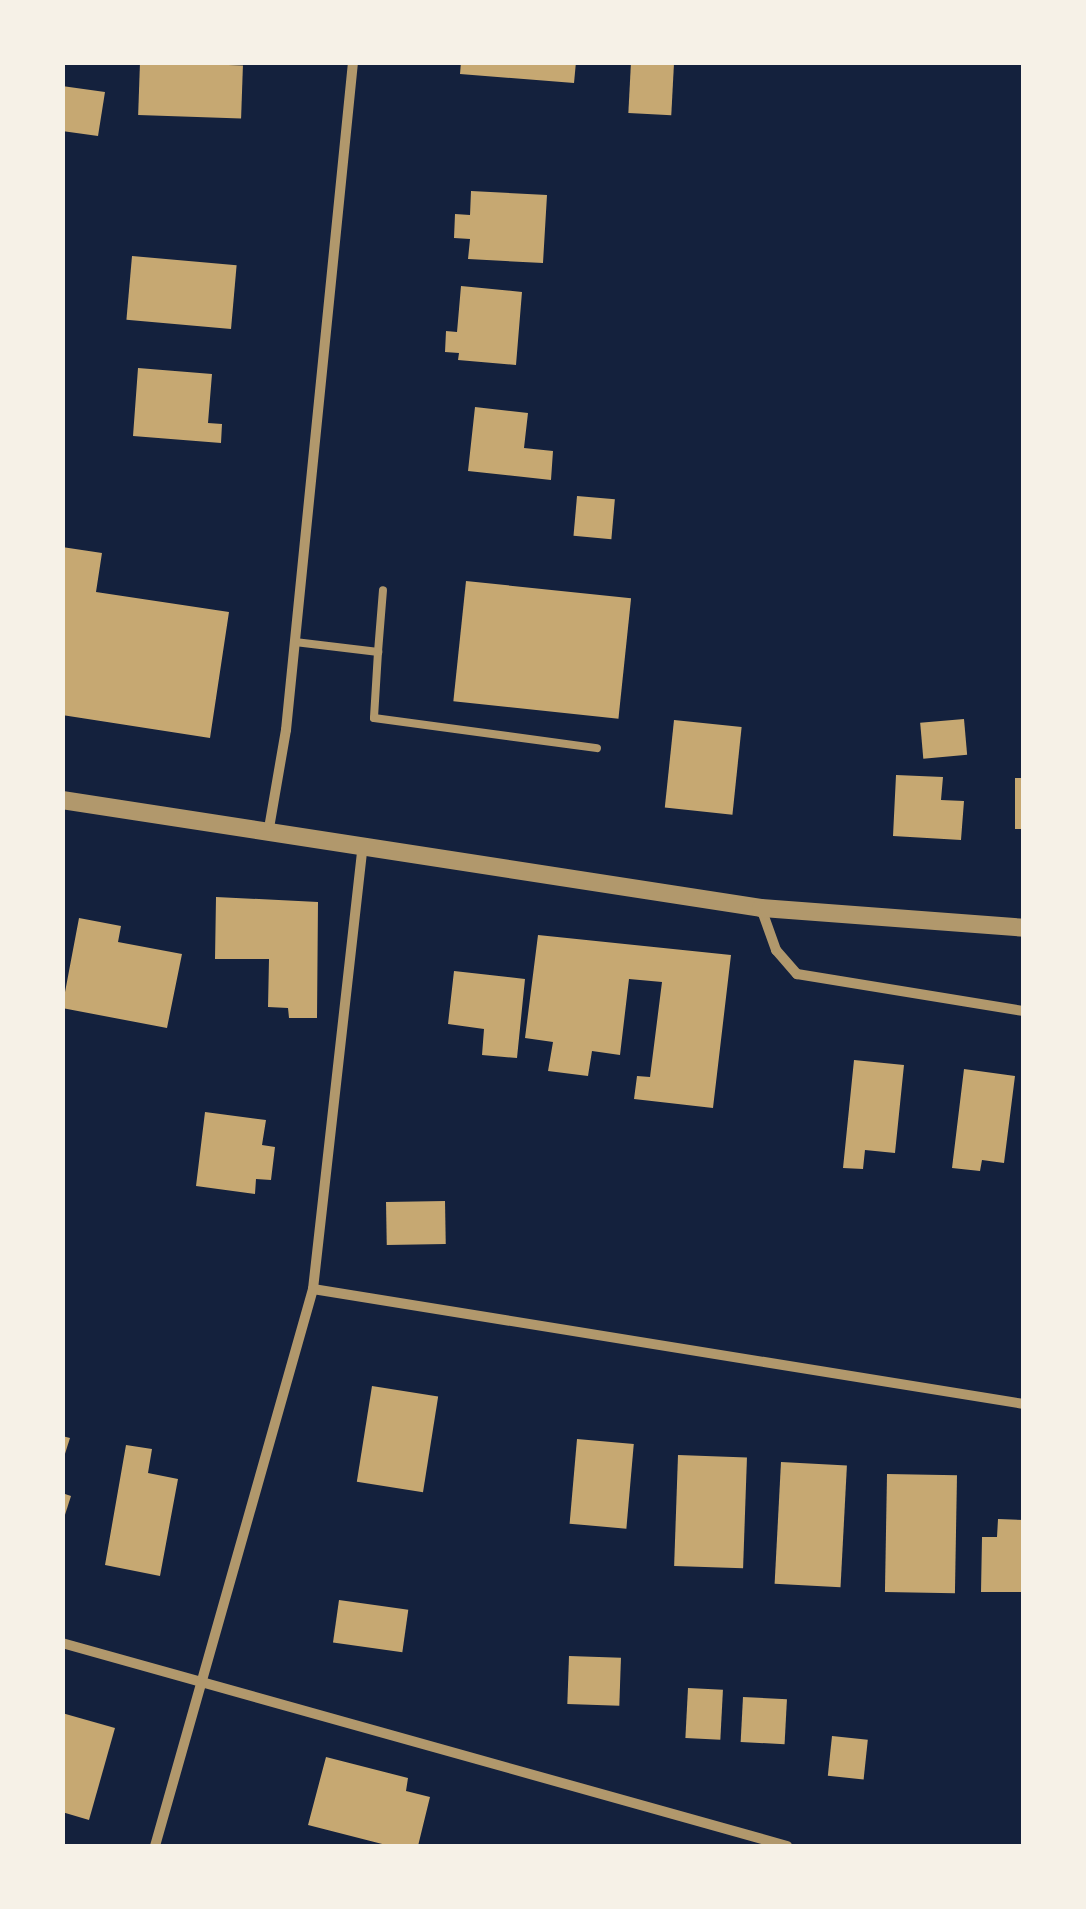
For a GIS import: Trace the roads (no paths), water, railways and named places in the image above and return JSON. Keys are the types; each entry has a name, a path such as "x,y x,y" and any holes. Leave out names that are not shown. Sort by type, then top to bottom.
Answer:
{"street":[{"path":"268,834 296,642 353,62"},
{"path":"62,800 362,851 761,908 1024,928"},
{"path":"155,1846 206,1681 312,1288 362,851"},
{"path":"761,908 776,950 797,974 1024,1011"},
{"path":"312,1288 1024,1404"},
{"path":"62,1643 787,1846"}],"lane":[{"path":"383,590 374,718 597,748"},
{"path":"296,642 378,652"}]}
